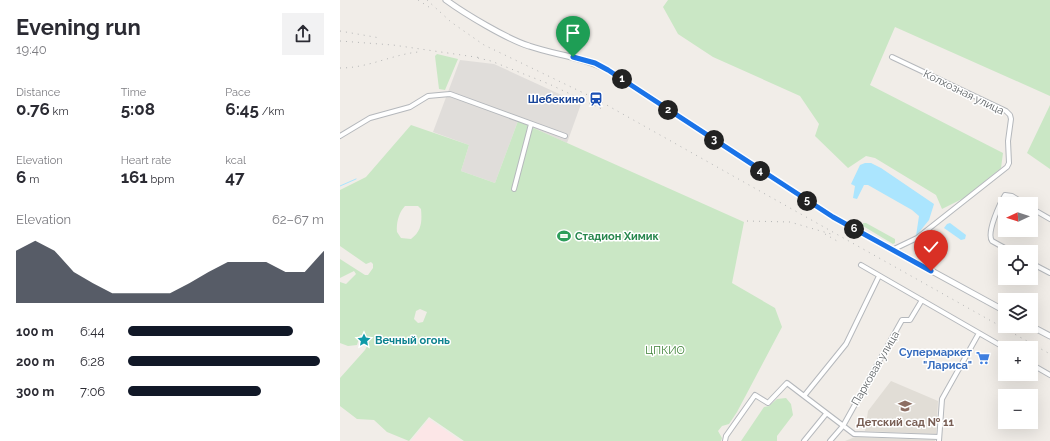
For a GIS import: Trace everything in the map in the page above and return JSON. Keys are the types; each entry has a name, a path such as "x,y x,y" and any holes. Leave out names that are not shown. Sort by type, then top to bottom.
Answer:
{"street":[{"path":"446,0 471,16 528,46 595,63 608,70 833,217 998,307"},
{"name":"Колхозная улица","path":"892,57 1010,115 1008,141 1009,163 1007,167 917,238 892,250"},
{"path":"340,136 370,118 410,106 428,96 450,94 565,136"},
{"path":"514,189 531,124"},
{"path":"1004,197 1014,197"},
{"path":"998,211 989,234 992,241 999,245"},
{"path":"1038,212 1050,218"},
{"path":"861,265 998,344"},
{"path":"1038,267 1050,273"},
{"path":"804,396 846,344 880,276"},
{"name":"Парковая улица","path":"830,441 842,426 902,320 910,320 922,300"},
{"path":"1038,330 1050,336"},
{"path":"725,441 726,436 755,395 768,403 787,383 854,434 939,439 942,398 979,333"},
{"path":"1038,368 1050,376"},
{"path":"804,441 826,414"}],"shaded area":[{"path":"460,60 494,64 581,104 567,143 518,121 495,183 461,171 469,145 433,132"},
{"name":"Детский сад № 11","path":"891,381 938,401 936,434 865,431 868,411"},
{"path":"429,419 461,441 411,441"},
{"path":"855,437 935,440 935,441 845,441"}],"green space":[{"path":"668,0 1050,0 1050,96 895,27 870,85 1003,153 1001,168 964,198 942,209 936,195 875,158 866,156 848,168 815,136 819,124 800,96 713,57 678,34 663,7"},
{"path":"437,54 458,59 445,90 439,89 435,56"},
{"path":"1050,105 1050,169 1027,153"},
{"name":"ЦПКИО","path":"518,121 744,222 732,283 775,308 782,327 737,412 729,424 722,426 718,431 722,438 721,441 464,441 429,417 409,441 387,432 374,420 357,419 340,406 340,378 365,350 370,340 364,335 360,335 357,345 348,346 340,343 340,282 346,284 356,274 354,271 340,278 340,259 365,275 368,275 373,268 373,264 371,262 366,264 340,246 340,190 366,177 411,125 469,145 461,171 495,183","holes":["405,206 418,206 421,209 420,226 415,236 411,239 401,238 397,232 398,218","420,309 427,312 423,322 418,323 414,319 416,311"]},
{"path":"863,223 866,223 895,239 895,243 893,244 863,226"},
{"path":"786,398 791,404 793,415 777,436 777,441 741,441 764,407 769,406 777,399"}],"water":[{"path":"871,163 881,168 934,204 929,220 916,236 919,216 912,210 868,185 864,185 857,199 853,198 855,186 851,184 860,165"},
{"path":"950,223 966,235 965,239 961,240 944,228"}],"waterway":[{"path":"340,186 356,179"}],"railway":[{"path":"418,0 432,9"},
{"path":"427,0 451,22 484,45 596,99 1050,354"},
{"path":"340,31 380,38"},
{"path":"340,41 393,45 482,58"},
{"path":"340,68 370,64 418,52"},
{"path":"478,58 491,61 549,84 602,109"},
{"path":"747,221 790,222 831,234"},
{"path":"825,234 837,241"}],"place":[{"name":"Шебекино","path":"596,99"},
{"name":"Стадион Химик","path":"564,236"},
{"name":"Вечный огонь","path":"364,340"},
{"name":"Супермаркет \"Лариса\"","path":"983,358"},
{"name":"Детский сад № 11","path":"905,406"}],"route":[{"path":"573,57 595,63 608,70 833,217 931,271"}]}
